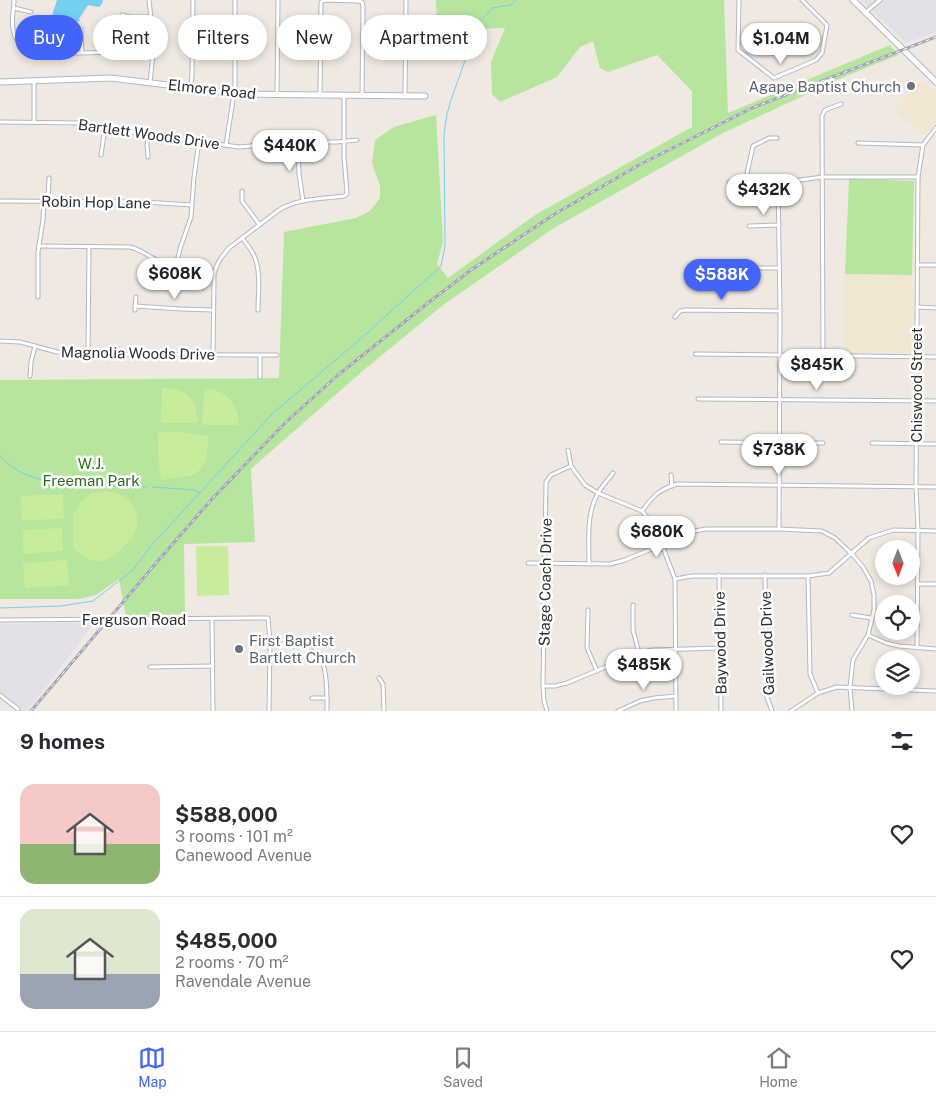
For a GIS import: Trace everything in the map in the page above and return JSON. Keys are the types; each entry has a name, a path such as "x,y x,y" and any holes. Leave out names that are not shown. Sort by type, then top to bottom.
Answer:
{"street":[{"path":"14,0 12,27 15,36"},
{"path":"149,0 150,15"},
{"path":"191,88 193,0"},
{"path":"226,145 234,94 235,0"},
{"path":"278,0 278,95"},
{"path":"320,96 322,1 357,0 363,4 362,96"},
{"path":"405,96 406,0"},
{"path":"739,0 738,50 774,78 816,60 822,52 827,25 802,0"},
{"path":"853,0 936,82"},
{"path":"866,12 880,0"},
{"path":"14,8 31,12"},
{"path":"150,82 153,60"},
{"name":"Elmore Road","path":"1,81 120,78 234,94 425,96"},
{"path":"34,80 34,122"},
{"path":"213,355 214,273 221,258 229,248 285,206 347,194 344,162 344,96"},
{"path":"824,355 822,116 825,110 841,104"},
{"name":"Bartlett Woods Drive","path":"0,122 82,122 105,128 245,147 270,142 357,140"},
{"path":"102,155 105,128"},
{"path":"858,143 922,145 936,128"},
{"path":"148,157 147,144 149,134"},
{"path":"746,183 753,146 769,138 777,138"},
{"path":"176,266 190,220 198,141"},
{"path":"298,142 299,174 303,201"},
{"name":"Chiswood Street","path":"918,540 916,487 917,265 918,177 922,145"},
{"path":"729,182 778,183 822,177 918,177"},
{"path":"38,297 39,246 49,178"},
{"path":"778,183 780,311 779,529"},
{"path":"242,191 242,200 259,224"},
{"name":"Robin Hop Lane","path":"0,201 141,202 192,205"},
{"path":"749,226 779,226"},
{"path":"242,238 252,251 257,264 258,310"},
{"path":"39,246 133,248 162,262 214,273"},
{"path":"88,354 89,246"},
{"path":"917,265 936,265"},
{"path":"732,268 779,268"},
{"path":"136,298 135,308 213,310"},
{"path":"917,308 936,308"},
{"path":"675,317 680,311 685,310 780,311"},
{"name":"Magnolia Woods Drive","path":"0,341 20,342 66,354 277,355"},
{"path":"30,376 35,346"},
{"path":"696,354 936,357"},
{"path":"260,356 260,377"},
{"path":"698,399 936,401"},
{"path":"721,442 824,443"},
{"path":"872,443 936,444"},
{"path":"568,450 571,466 585,485 598,493 642,511 650,521 662,545 675,578 676,711"},
{"name":"Stage Coach Drive","path":"547,711 543,686 546,482 551,475 571,466"},
{"path":"589,564 588,525 591,511 598,493 613,474"},
{"path":"671,476 672,486"},
{"path":"642,511 652,497 664,488 677,484 936,487"},
{"path":"528,563 610,564 626,560 695,531 706,529 822,531 835,538 863,567 871,581 874,595 874,610 868,635 853,660 850,687 852,711"},
{"path":"675,578 719,575 808,576 829,573 869,538 893,530 936,531"},
{"name":"Baywood Drive","path":"719,575 721,711"},
{"name":"Gailwood Drive","path":"766,575 767,697 772,711"},
{"path":"808,576 810,674 818,692"},
{"path":"920,584 936,584"},
{"name":"Chiswood Street","path":"917,585 917,648"},
{"path":"632,605 632,630 640,653"},
{"path":"588,610 587,648 597,671"},
{"path":"852,615 871,618"},
{"name":"Ferguson Road","path":"0,620 268,618 270,641"},
{"path":"212,619 213,711"},
{"path":"868,635 886,643 899,646 936,649"},
{"path":"269,711 270,641 299,640 307,642 316,649 321,659 327,683 327,711"},
{"path":"543,686 567,683 640,653 652,650 720,648"},
{"path":"150,667 213,666"},
{"path":"380,678 383,684 384,711"},
{"path":"791,711 818,692 837,687 936,691"},
{"path":"0,695 18,709"},
{"path":"618,711 654,698 676,696"},
{"path":"312,698 327,698"}],"shaded area":[{"path":"861,0 936,0 936,32 906,43"},
{"path":"923,80 936,93 936,122 924,135 894,110"},
{"path":"845,274 912,275 913,352 844,351"},
{"path":"95,622 28,711 16,711 0,699 0,624"}],"green space":[{"name":"W.J. Freeman Park","path":"436,0 724,0 728,113 890,45 898,55 846,76 721,134 554,228 443,305 365,369 251,469 255,542 184,544 185,614 126,617 119,579 96,595 78,599 0,599 0,380 279,378 284,232 356,218 370,211 380,198 380,186 372,163 375,140 394,127 436,115 443,242 437,264 448,278 535,215 692,127 692,91 657,55 608,72 600,68 593,41 580,47 557,77 500,102 492,94 491,62 505,28 487,29 487,15 436,15"},
{"path":"849,179 914,181 912,275 845,274"},
{"path":"162,388 177,390 188,396 195,407 197,423 163,423 161,421"},
{"path":"204,389 218,391 229,398 236,410 239,425 204,425 202,423"},
{"path":"160,432 182,432 208,436 206,459 203,467 192,475 161,480 158,457 158,434"},
{"path":"104,491 120,494 131,503 137,517 137,527 133,536 115,555 106,560 95,561 85,557 73,547 73,515 82,500 92,493"},
{"path":"63,494 64,519 22,520 21,496"},
{"path":"62,528 63,551 24,554 22,530"},
{"path":"196,546 228,546 229,595 197,596"},
{"path":"67,560 69,585 25,588 23,563"}],"water":[{"path":"57,0 103,0 99,7 88,5 82,15 52,15"}],"waterway":[{"path":"0,608 61,606 93,601 133,570 151,546 273,413 357,342 441,266 445,246 444,134 447,114 478,24 492,8 511,5 516,0"},
{"path":"0,456 11,466 23,473 51,482 146,487"},
{"path":"153,487 199,492"}],"railway":[{"path":"31,711 212,499 286,422 338,375 471,270 553,215 639,165 752,108 936,37"}],"place":[{"name":"Agape Baptist Church","path":"911,86"},
{"name":"First Baptist Bartlett Church","path":"239,649"}]}
